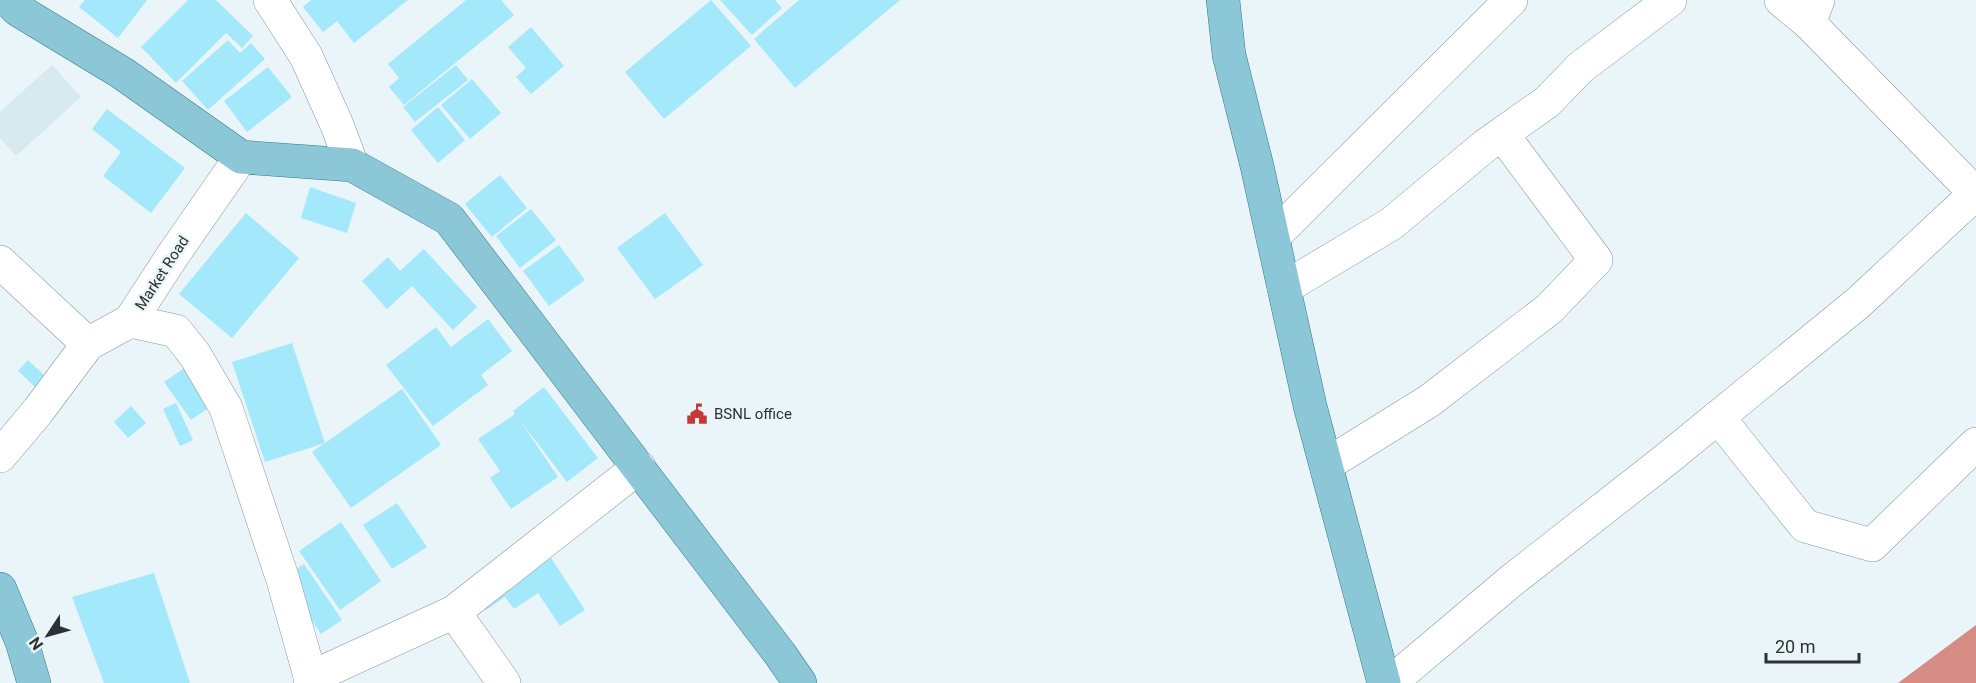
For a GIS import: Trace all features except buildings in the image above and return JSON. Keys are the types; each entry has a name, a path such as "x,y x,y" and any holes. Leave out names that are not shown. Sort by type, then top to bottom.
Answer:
{"main road":[{"path":"8,0 18,10 122,73 241,157 352,165 449,219 639,467 800,683"},
{"path":"1223,0 1229,54 1257,166 1310,406 1384,683"},
{"path":"0,589 22,642 34,683"}],"street":[{"path":"270,0 306,56 352,165"},
{"path":"1273,237 1511,0"},
{"path":"1284,288 1391,224 1502,134 1547,102 1581,68 1670,0"},
{"path":"1390,683 1511,581 1858,303 1976,194 1813,11 1781,0"},
{"path":"1326,465 1429,402 1549,309 1596,260 1502,134"},
{"name":"Market Road","path":"0,456 38,411 88,344 130,321 241,157"},
{"path":"0,262 88,344"},
{"path":"130,321 176,331 195,355 226,408 283,580 311,681 454,612 639,467"},
{"path":"1718,417 1805,526 1872,545 1976,444"},
{"path":"454,612 504,683"}],"shaded area":[{"path":"52,65 81,97 16,156 0,138 0,112"},
{"path":"1976,625 1976,683 1898,683"}],"place":[{"name":"BSNL office","path":"697,414"}]}
